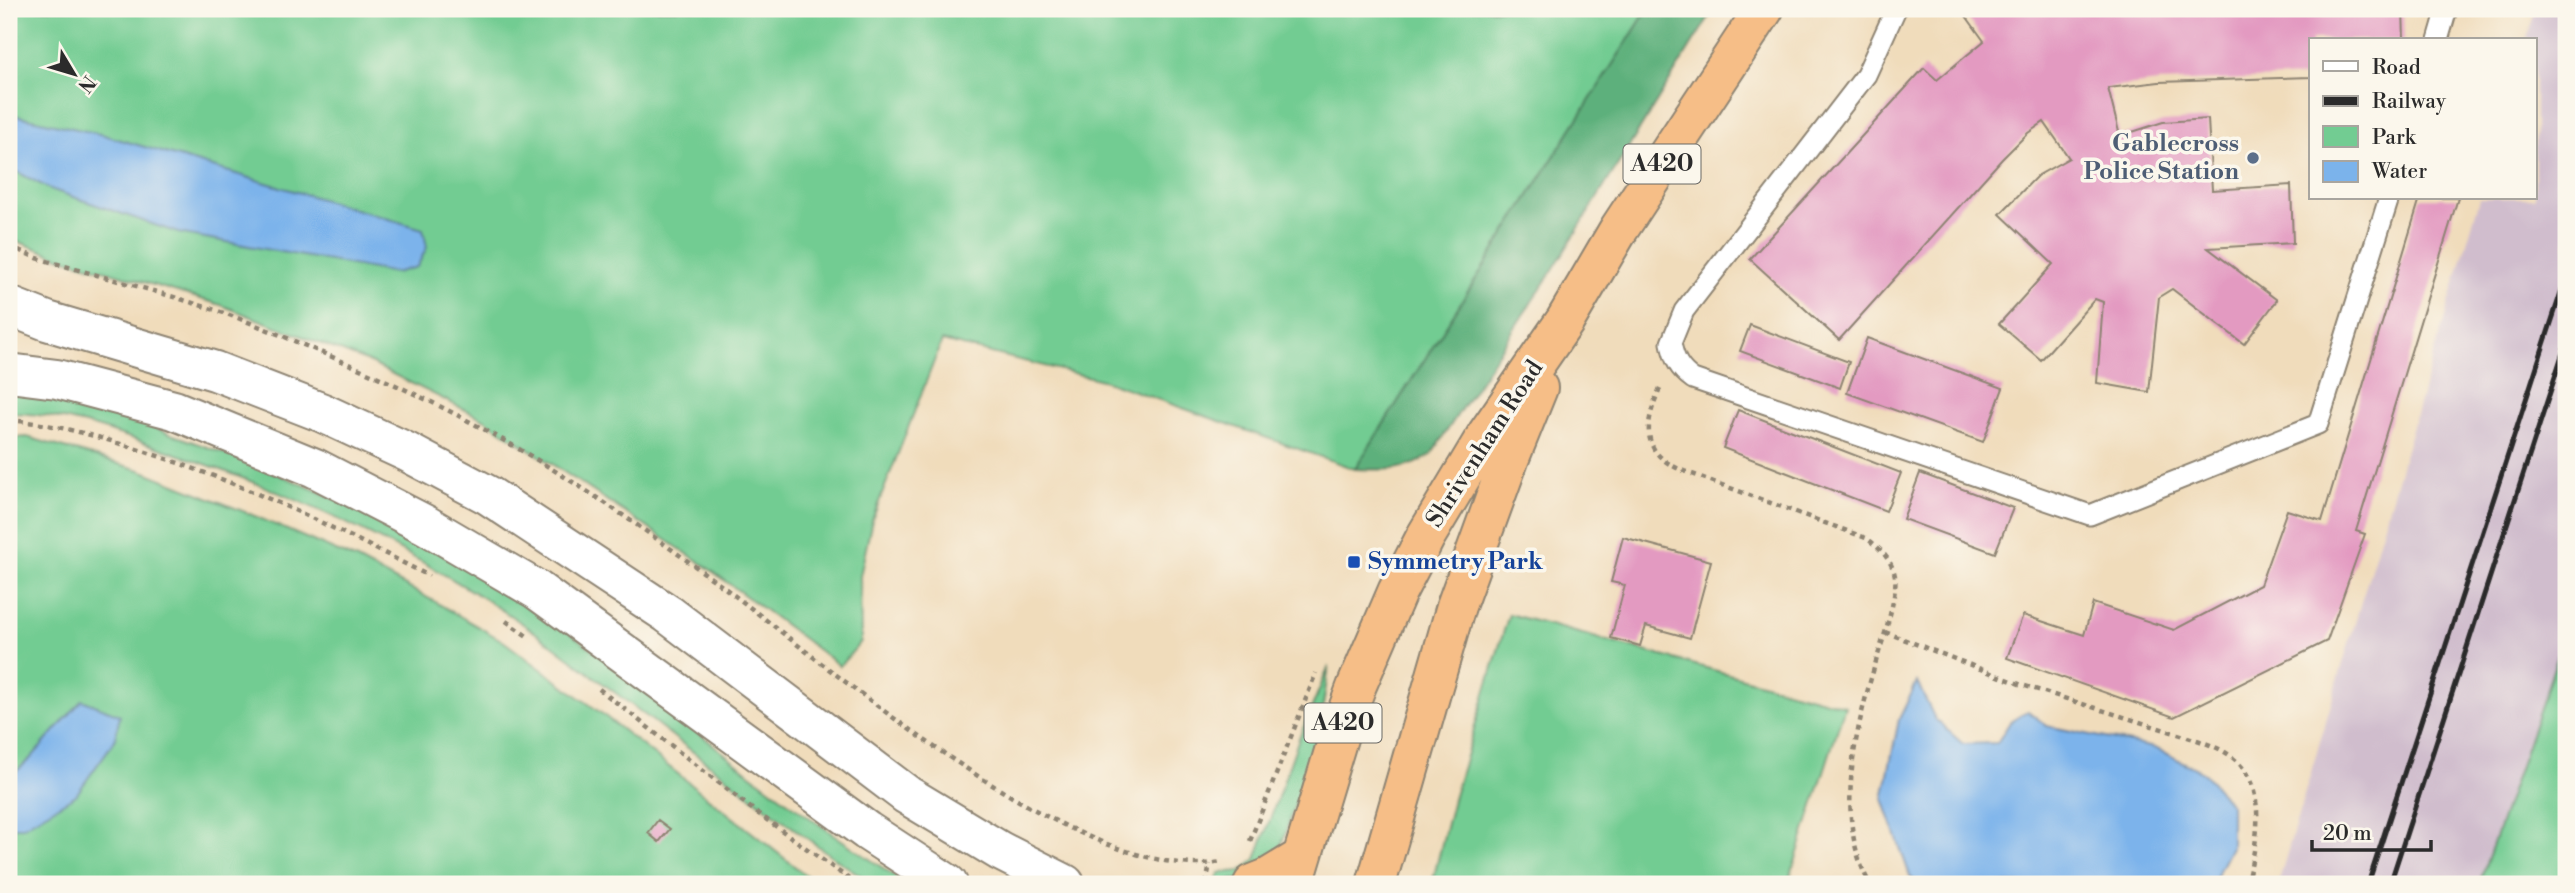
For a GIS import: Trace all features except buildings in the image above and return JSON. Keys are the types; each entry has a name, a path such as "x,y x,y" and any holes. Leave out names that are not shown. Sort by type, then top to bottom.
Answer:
{"highway":[{"name":"Shrivenham Road","path":"1298,871 1342,727 1397,592 1426,536 1487,434 1565,321 1619,229 1764,9"},
{"name":"Shrivenham Road","path":"1376,884 1456,606 1509,460 1565,321"},
{"path":"1240,872 1268,878 1298,871"}],"street":[{"path":"9,306 47,321 239,380 323,413 395,446 488,495 667,614 906,795 968,833 1065,884"},
{"path":"9,373 57,379 174,411 315,468 426,525 537,590 867,831 948,884"}],"lane":[{"path":"1896,9 1866,75 1684,311 1671,343 1682,372 1705,384 2090,515 2318,425 2388,200"},
{"path":"2439,38 2447,9"}],"path":[{"path":"9,247 37,258 217,310 384,378 451,412 508,443 608,506 719,584 906,726 1006,792 1059,823 1126,852 1149,858 1210,864 1240,872"},
{"path":"1678,365 1661,388 1647,426 1653,445 1662,460 1684,471 1854,532 1877,545 1895,576 1885,632 1853,752 1850,782 1851,811 1860,864 1870,884"},
{"path":"9,420 77,430 232,483 351,536 436,580"},
{"path":"499,617 529,637"},
{"path":"1885,632 2022,685 2223,750 2242,767 2253,790 2258,821 2246,884"},
{"path":"1246,847 1254,834 1317,670"},
{"path":"590,681 756,812 856,884"},
{"path":"1206,884 1210,864"},
{"path":"835,884 840,874"}],"shaded area":[{"path":"2536,9 2566,9 2566,633 2479,884 2278,884 2479,200 2536,200 2536,38 2527,38"}],"green space":[{"path":"9,9 1648,9 1355,469 1106,381 942,341 872,520 860,576 861,642 840,666 704,565 484,419 366,361 221,305 56,256 9,238"},
{"path":"1648,9 1714,9 1554,268 1431,455 1404,467 1355,469"},
{"path":"9,393 49,396 119,416 272,472 379,520 511,595 566,630 732,760 832,834 907,884 874,884 834,858 545,640 473,592 393,546 269,488 140,441 53,417 9,413"},
{"path":"27,437 140,470 250,514 357,560 432,600 503,641 601,713 817,884 9,884 9,827 22,827 31,758 9,778 9,438"},
{"path":"1509,614 1845,706 1788,884 1432,884 1453,799"},
{"path":"2566,633 2566,884 2479,884"},
{"path":"1329,666 1319,732 1280,849 1248,878 1216,882 1219,873 1241,871 1256,859 1299,738"}],"water":[{"path":"9,114 104,135 423,229 427,247 417,267 395,273 178,233 50,189 9,168"},
{"path":"1917,682 1935,719 1963,744 1997,743 2010,722 2028,711 2047,726 2155,748 2203,772 2231,805 2231,847 2212,884 1917,884 1910,876 1883,799 1899,719"},
{"path":"82,700 120,715 115,740 76,795 22,827 9,827 9,778 31,758"}],"railway":[{"path":"2368,884 2566,277"},
{"path":"2390,884 2566,343"}],"place":[{"name":"Gablecross Police Station","path":"2253,158"},
{"name":"Symmetry Park","path":"1354,562"}]}
